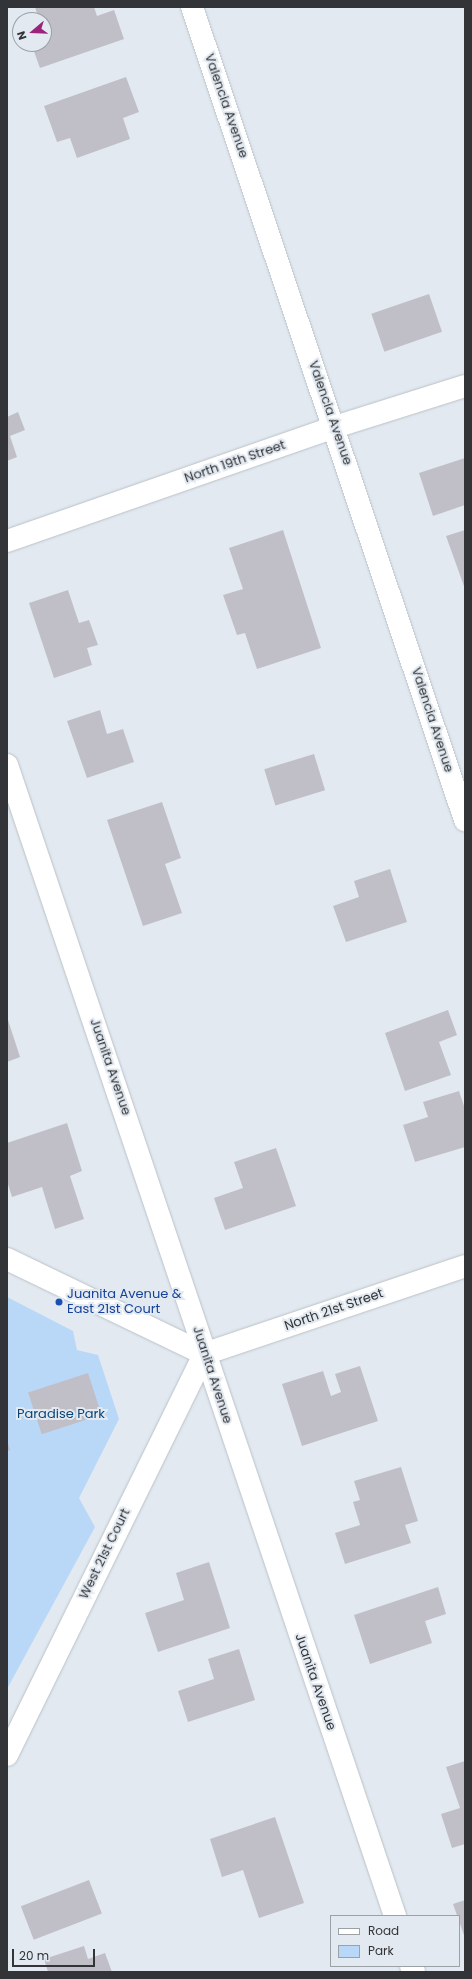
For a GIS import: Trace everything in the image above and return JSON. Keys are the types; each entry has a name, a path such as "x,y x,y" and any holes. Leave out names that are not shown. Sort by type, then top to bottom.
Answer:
{"street":[{"name":"Valencia Avenue","path":"192,7 335,427 465,820"},
{"name":"North 19th Street","path":"7,541 335,427 465,386"},
{"name":"Juanita Avenue","path":"7,766 162,1218 204,1354 394,1915"},
{"path":"7,1259 204,1354"},
{"name":"North 21st Street","path":"204,1354 465,1266"},
{"name":"West 21st Court","path":"7,1755 204,1354"}],"green space":[{"name":"Paradise Park","path":"7,1297 73,1331 77,1350 98,1355 119,1419 79,1498 95,1527 7,1689"}],"building":[{"path":"35,7 94,7 97,16 114,10 124,39 40,68 34,52 52,52 52,12 37,12"},
{"path":"126,77 139,112 123,118 130,139 77,158 70,138 57,142 44,106"},
{"path":"429,294 442,332 384,352 371,314"},
{"path":"18,412 25,430 10,436 17,457 7,461 7,417"},
{"path":"465,458 465,505 433,516 419,473"},
{"path":"283,530 321,648 257,669 245,633 237,635 223,595 243,589 229,548"},
{"path":"465,530 465,589 446,536"},
{"path":"68,590 79,623 89,620 98,645 87,648 92,665 54,678 29,603"},
{"path":"100,710 107,734 123,729 134,762 87,778 67,721"},
{"path":"314,754 325,790 275,806 264,769"},
{"path":"162,802 181,858 165,864 182,913 143,926 107,820"},
{"path":"390,869 407,922 346,942 333,906 359,897 354,881"},
{"path":"448,1010 457,1035 439,1042 451,1075 405,1091 385,1033"},
{"path":"7,1017 20,1057 7,1062"},
{"path":"459,1091 465,1109 465,1147 415,1162 403,1125 428,1117 423,1102"},
{"path":"67,1123 82,1171 70,1176 84,1219 55,1229 42,1187 12,1197 7,1181 7,1143"},
{"path":"276,1148 296,1206 225,1230 214,1198 243,1188 234,1162"},
{"path":"360,1366 378,1421 302,1446 282,1384 323,1371 331,1396 341,1392 335,1374"},
{"path":"88,1373 102,1415 42,1434 28,1392"},
{"path":"7,1440 10,1450 7,1451"},
{"path":"401,1467 418,1521 405,1525 411,1543 345,1564 335,1533 360,1525 353,1502 360,1500 354,1481"},
{"path":"209,1562 230,1628 158,1652 145,1613 184,1600 176,1573"},
{"path":"438,1587 446,1614 425,1621 432,1643 370,1664 354,1615"},
{"path":"239,1649 255,1700 188,1722 178,1691 214,1679 208,1659"},
{"path":"465,1761 465,1844 452,1848 441,1814 460,1808 446,1767"},
{"path":"275,1817 304,1903 259,1918 243,1870 222,1877 210,1839"},
{"path":"89,1880 102,1914 34,1940 21,1906"},
{"path":"465,1900 465,1938 460,1924 460,1915 457,1915 453,1904"},
{"path":"84,1946 88,1959 105,1953 112,1972 48,1972 44,1959"}],"place":[{"name":"Juanita Avenue & East 21st Court","path":"59,1302"}]}
